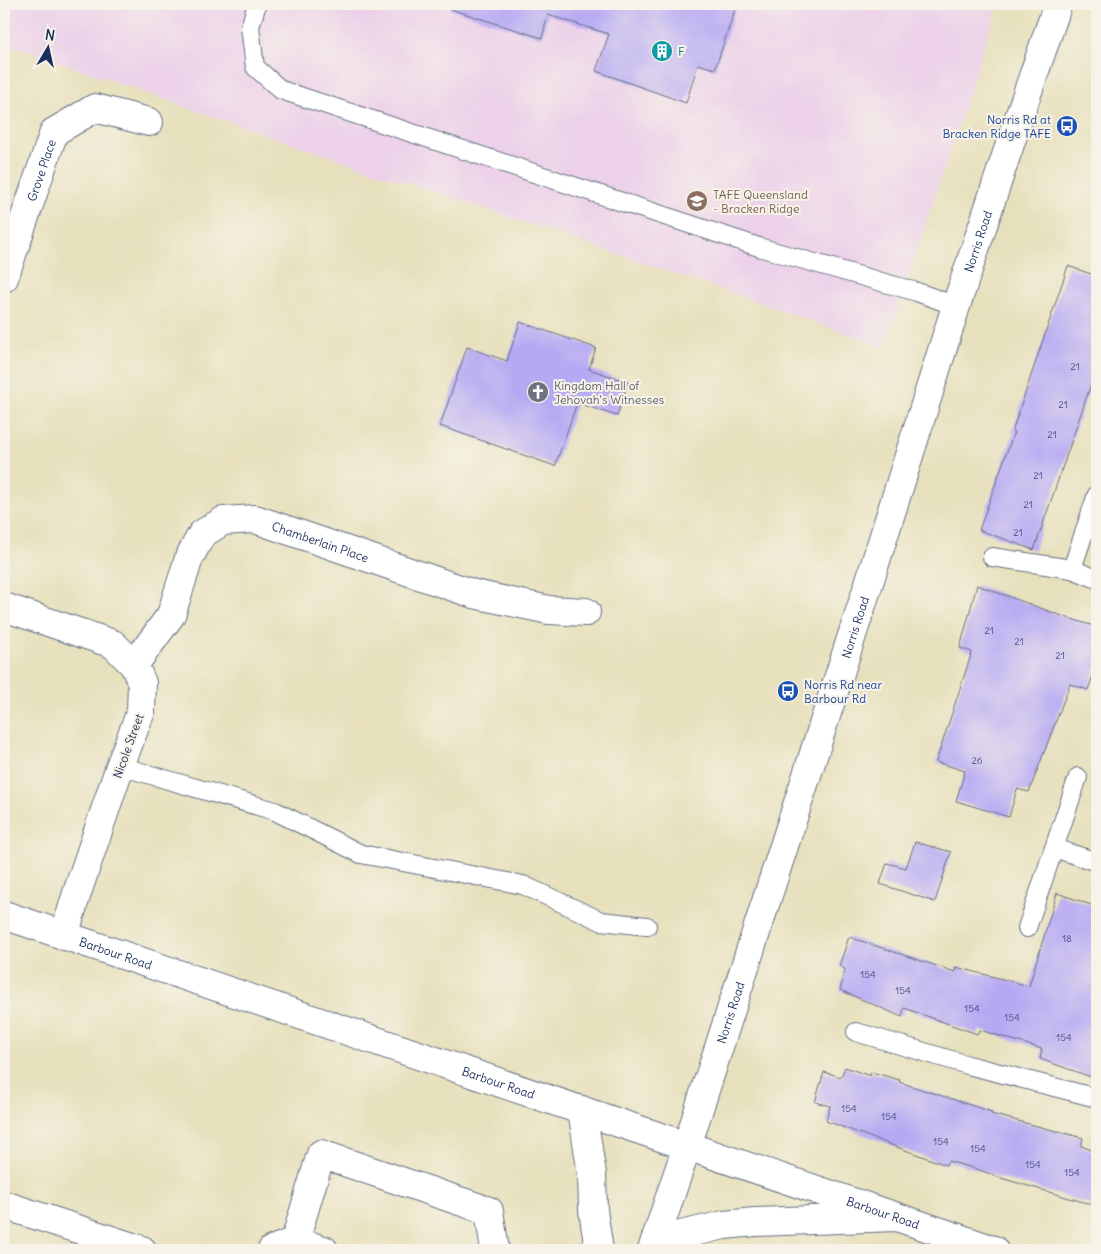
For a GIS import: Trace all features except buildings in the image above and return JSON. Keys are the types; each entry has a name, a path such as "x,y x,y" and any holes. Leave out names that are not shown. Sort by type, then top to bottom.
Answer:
{"street":[{"name":"Norris Road","path":"654,1246 866,593 956,306 1058,4"},
{"name":"Grove Place","path":"4,278 54,132 95,108 149,122"},
{"name":"Chamberlain Place","path":"134,666 171,615 189,558 202,534 223,521 255,519 474,594 550,610 586,612"},
{"name":"Nicole Street","path":"4,608 113,644 134,666 142,684 141,711 120,766 64,936"},
{"name":"Barbour Road","path":"4,915 994,1250"},
{"path":"582,1110 592,1174 593,1210 599,1250"},
{"path":"324,1250 284,1246 321,1154 489,1211 495,1250"},
{"path":"4,1205 142,1250"},
{"path":"654,1246 724,1225 897,1216"}],"lane":[{"path":"257,4 250,27 255,67 281,90 762,248 907,289 956,306"},
{"path":"1072,569 1097,494"},
{"path":"992,557 1072,569 1097,579"},
{"path":"120,766 276,810 361,854 523,885 601,921 647,926"},
{"path":"1027,928 1078,777"},
{"path":"1054,848 1097,862"},
{"path":"856,1032 968,1066 1097,1098"}],"shaded area":[{"name":"TAFE Queensland - Bracken Ridge","path":"4,4 998,4 885,347 180,105 4,42"}],"place":[{"name":"F","path":"662,51"},
{"name":"Norris Rd at Bracken Ridge TAFE","path":"1067,126"},
{"name":"TAFE Queensland - Bracken Ridge","path":"697,201"},
{"name":"Kingdom Hall of Jehovah's Witnesses","path":"538,392"},
{"name":"Norris Rd near Barbour Rd","path":"788,691"}]}
